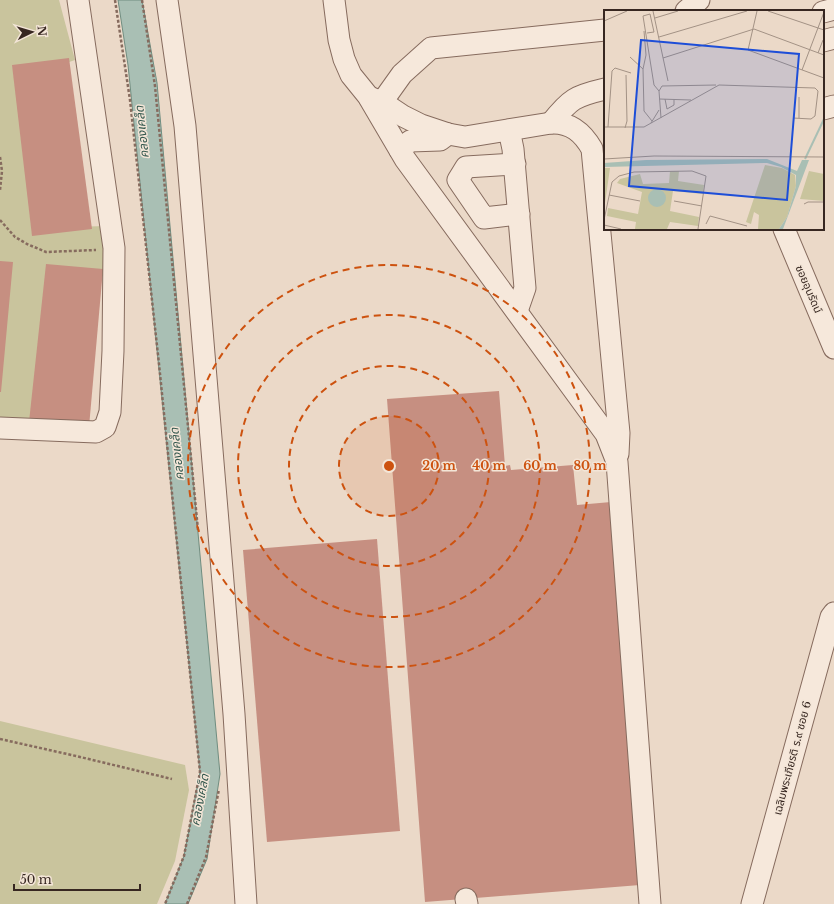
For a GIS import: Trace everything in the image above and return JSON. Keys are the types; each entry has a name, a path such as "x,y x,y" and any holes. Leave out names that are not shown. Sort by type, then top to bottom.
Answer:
{"street":[{"path":"0,428 96,432 105,427 110,412 113,351 114,248 78,0"},
{"path":"167,0 185,126 233,706 246,904"},
{"path":"334,0 339,40 344,59 351,74 375,99 403,116 421,125 448,134 465,137 561,122 579,131 587,140 592,149 619,433 617,462 650,904"},
{"path":"687,10 699,0"},
{"path":"824,12 834,9"},
{"path":"375,99 431,48 604,30"},
{"path":"824,41 834,38"},
{"path":"552,123 572,99 587,93 604,89"},
{"path":"375,99 405,159 606,434 617,462"},
{"path":"824,109 834,106"},
{"path":"509,130 515,164 525,288 517,311"},
{"path":"400,150 410,141 440,140 448,134"},
{"path":"515,164 466,167 458,180 484,218 519,214"},
{"name":"ซอยอุนรัดน์","path":"784,230 834,348"},
{"name":"เฉลิมพระเกียรติ ร.๙ ซอย 6","path":"752,904 830,617 834,613"}],"path":[{"path":"115,0 130,100 159,356 200,772 184,856 165,904"},
{"path":"142,0 156,86 199,537"},
{"path":"0,158 2,171 0,190"},
{"path":"0,220 15,237 46,252 114,248"},
{"path":"0,739 172,779"},
{"path":"187,904 206,857 220,782"}],"shaded area":[{"path":"0,0 59,0 75,60 20,79 37,228 106,226 109,276 53,278 42,427 0,425"},
{"path":"0,721 185,765 189,790 175,861 157,904 0,904"}],"water":[{"name":"คลองเคล็ด","path":"118,0 142,0 157,83 220,774 207,859 188,904 165,904 184,856 200,772 128,65"}],"building":[{"path":"69,58 92,229 32,236 12,65"},
{"path":"0,261 13,262 1,392 0,392"},
{"path":"46,264 103,269 89,427 29,422"},
{"path":"499,391 505,466 510,465 511,470 573,465 577,505 611,502 640,885 425,902 387,399"},
{"path":"377,539 400,831 267,842 243,550"}]}
